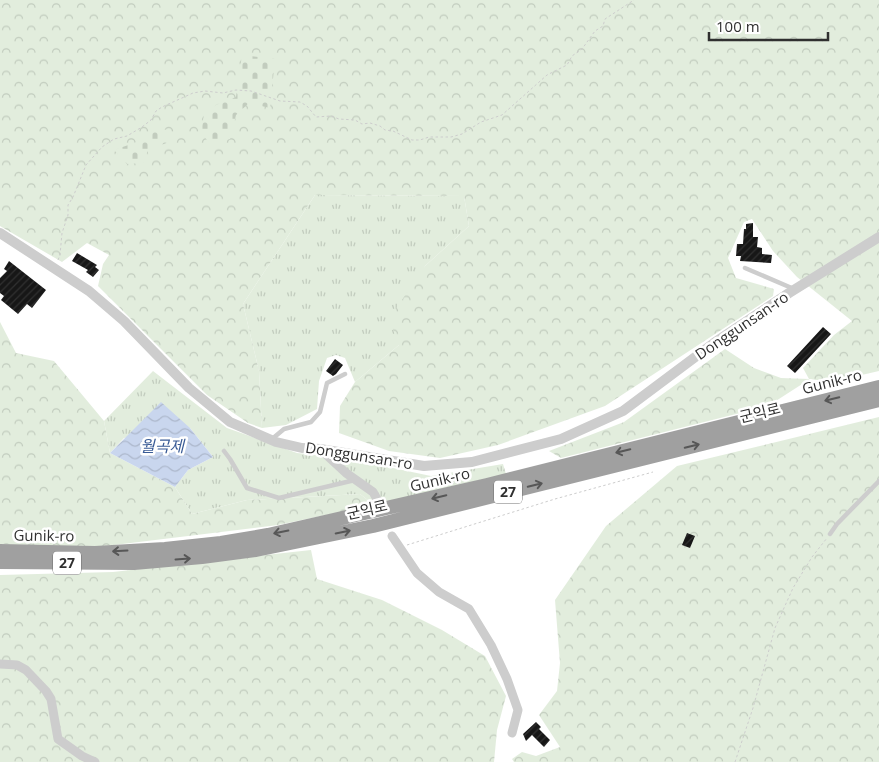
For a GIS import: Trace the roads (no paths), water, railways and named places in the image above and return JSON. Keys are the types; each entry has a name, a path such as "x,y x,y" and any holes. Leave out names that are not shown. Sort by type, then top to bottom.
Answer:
{"highway":[{"name":"Gunik-ro","path":"0,551 95,552 155,549 221,543 268,535 487,486 879,387"},
{"name":"군익로","path":"0,562 134,563 256,550 373,526 879,400"}],"street":[{"name":"Donggunsan-ro","path":"0,233 89,291 124,321 189,388 230,422 271,440 302,448 320,449 424,466 472,462 561,439 622,412 714,343 879,237"},
{"path":"320,449 346,473 373,492 377,499"},
{"path":"392,536 417,573 439,592 468,609 491,645 507,678 518,710 512,733"},
{"path":"0,664 18,665 36,679 51,699 58,739 82,756 95,762"}],"lane":[{"path":"745,268 795,290"},
{"path":"271,440 284,429 311,422 320,412 327,383 345,374"},
{"path":"224,451 247,488 279,498 356,480"},
{"path":"830,534 836,524 879,481"}],"water":[{"name":"월곡제","path":"161,402 190,428 213,457 188,470 175,487 110,453"}]}
